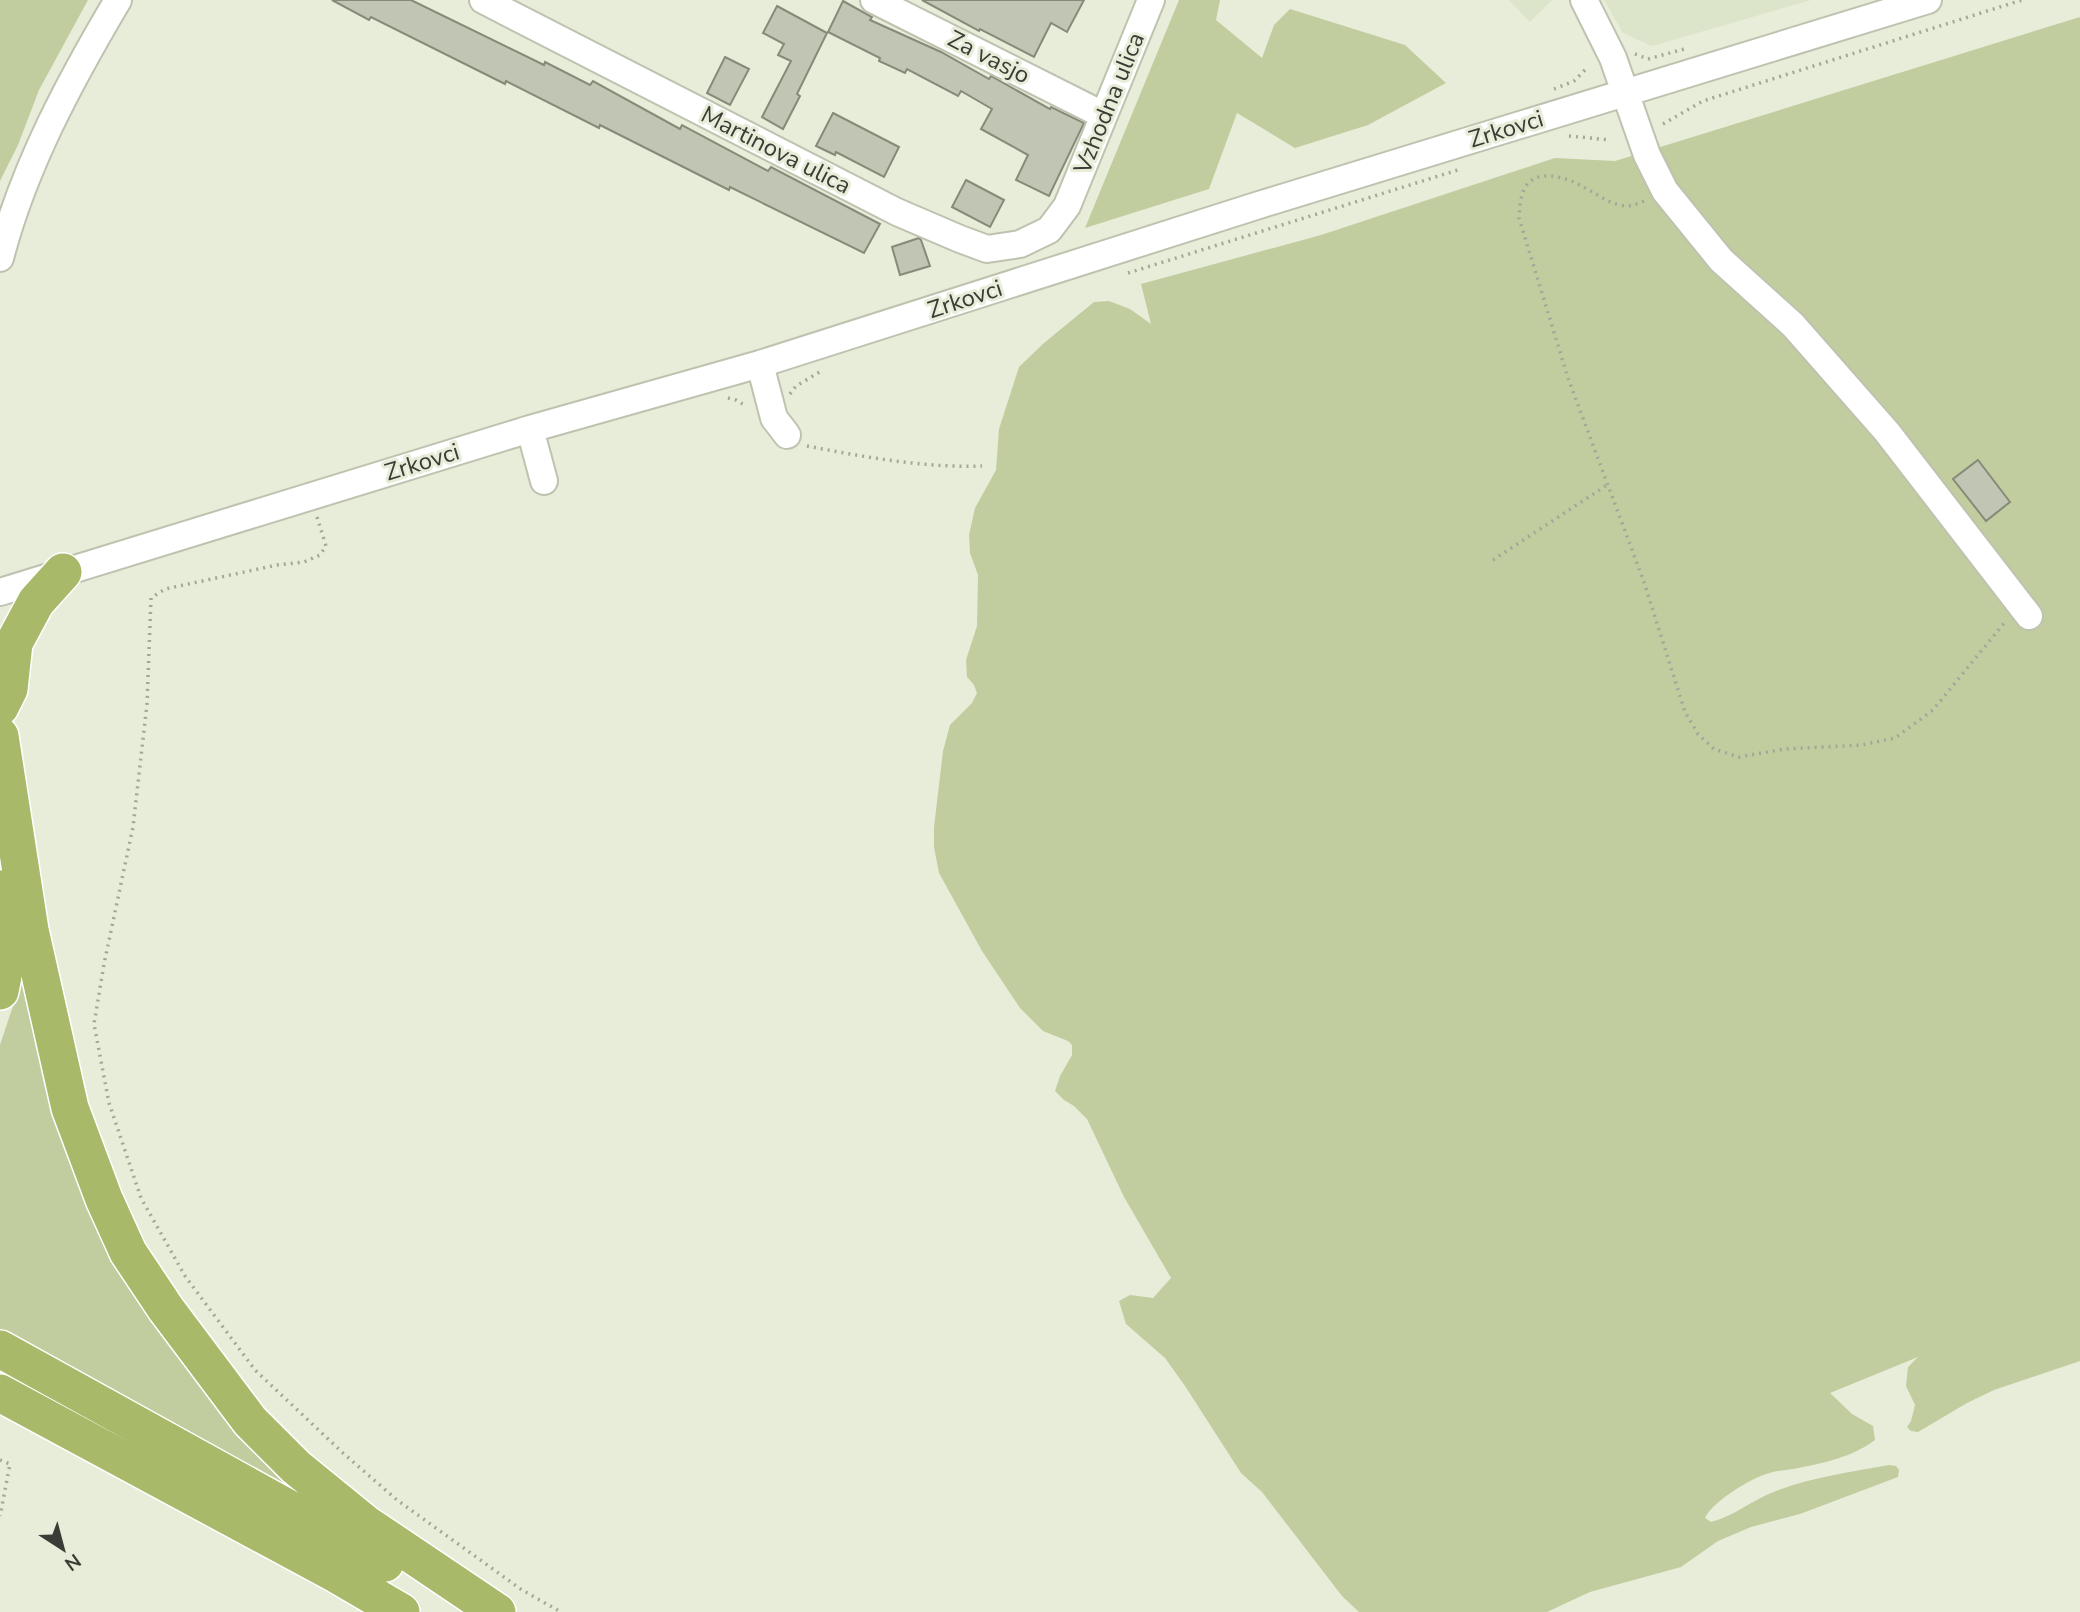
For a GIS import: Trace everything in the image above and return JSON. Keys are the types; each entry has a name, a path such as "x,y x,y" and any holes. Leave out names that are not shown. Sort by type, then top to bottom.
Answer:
{"highway":[{"path":"0,707 9,689 14,643 36,602 63,572"},
{"path":"0,736 30,930 70,1108 104,1199 128,1252 166,1309 250,1421 296,1467 366,1524 497,1612"},
{"path":"0,874 6,922 5,968 0,991"},
{"path":"0,1349 351,1543 463,1612"},
{"path":"0,1393 336,1574 401,1612"}],"street":[{"path":"0,258 7,230 52,120 118,0"},
{"name":"Martinova ulica","path":"483,0 897,212 987,249 1020,244 1049,230 1067,206"},
{"name":"Za vasjo","path":"874,0 1103,114"},
{"name":"Vzhodna ulica","path":"1067,206 1151,0"},
{"path":"1584,0 1613,58 1647,155 1665,191 1721,260 1793,325 1887,432 2024,610"},
{"name":"Zrkovci","path":"0,592 530,429 760,364 1259,205 1928,0"},
{"path":"760,364 774,418 787,435"},
{"path":"530,429 544,481"}],"path":[{"path":"1663,124 1703,102 2022,0"},
{"path":"1559,139 1572,135 1610,140"},
{"path":"1121,275 1466,168"},
{"path":"1665,191 1633,206 1617,204 1576,183 1553,176 1538,176 1526,185 1519,218 1568,378 1644,582 1685,712 1698,734 1714,749 1739,757 1784,749 1863,745 1895,738 1933,710 2024,610"},
{"path":"787,398 796,386 829,366"},
{"path":"787,435 806,445 892,460 951,467 982,466"},
{"path":"1493,560 1606,485"},
{"path":"311,496 326,546 320,555 304,562 277,565 165,589 151,598 147,704 133,827 94,1024 109,1102 141,1198 185,1276 255,1370 397,1500 522,1590 561,1612"},
{"path":"0,1460 10,1464 0,1516"}],"shaded area":[{"path":"1509,0 1552,0 1530,22"},
{"path":"1604,0 1811,0 1652,46 1623,33"}],"green space":[{"path":"0,0 88,0 39,90 18,145 0,181"},
{"path":"1179,0 1220,0 1216,20 1262,58 1274,25 1290,9 1405,45 1446,83 1368,125 1295,148 1237,113 1209,189 1085,228"},
{"path":"2080,17 2080,1361 1994,1390 1918,1432 1907,1427 1915,1405 1906,1386 1908,1367 1918,1357 1830,1393 1852,1414 1873,1426 1875,1440 1836,1459 1759,1477 1723,1498 1705,1518 1711,1522 1720,1519 1776,1491 1832,1475 1889,1465 1896,1466 1899,1470 1898,1477 1800,1514 1751,1527 1718,1541 1681,1567 1590,1592 1547,1612 1359,1612 1342,1596 1262,1492 1241,1473 1165,1358 1126,1324 1119,1301 1130,1295 1153,1298 1171,1278 1124,1197 1087,1119 1055,1091 1072,1055 1072,1045 1043,1031 1020,1008 982,951 939,873 934,847 934,827 943,751 950,725 972,703 977,693 967,677 966,660 977,626 978,575 970,553 969,535 975,508 996,470 999,429 1019,367 1094,302 1109,301 1130,309 1151,324 1141,284 1321,235 1555,158 1615,161"},
{"path":"18,943 61,1118 301,1485 295,1490 0,1333 0,1045 17,994"}],"building":[{"path":"332,0 411,0 544,65 545,62 590,85 593,81 680,129 682,125 768,171 771,167 880,224 864,253 730,187 729,190 600,125 599,128 506,81 505,84"},
{"path":"922,0 1084,0 1067,32 1051,23 1034,57"},
{"path":"843,1 872,17 870,20 941,52 989,79 991,76 1050,109 1051,107 1084,123 1049,196 1016,180 1028,155 981,129 992,109 961,91 958,96 907,69 905,73 879,61 880,58 828,32"},
{"path":"777,6 827,33 783,129 762,117 791,61 778,55 784,44 763,33"},
{"path":"725,57 749,69 730,105 707,93"},
{"path":"833,113 899,147 884,177 836,152 835,155 816,146"},
{"path":"966,180 1004,200 990,227 952,207"},
{"path":"919,238 930,266 900,275 892,247"},
{"path":"1978,460 2010,502 1986,521 1953,479"}]}
